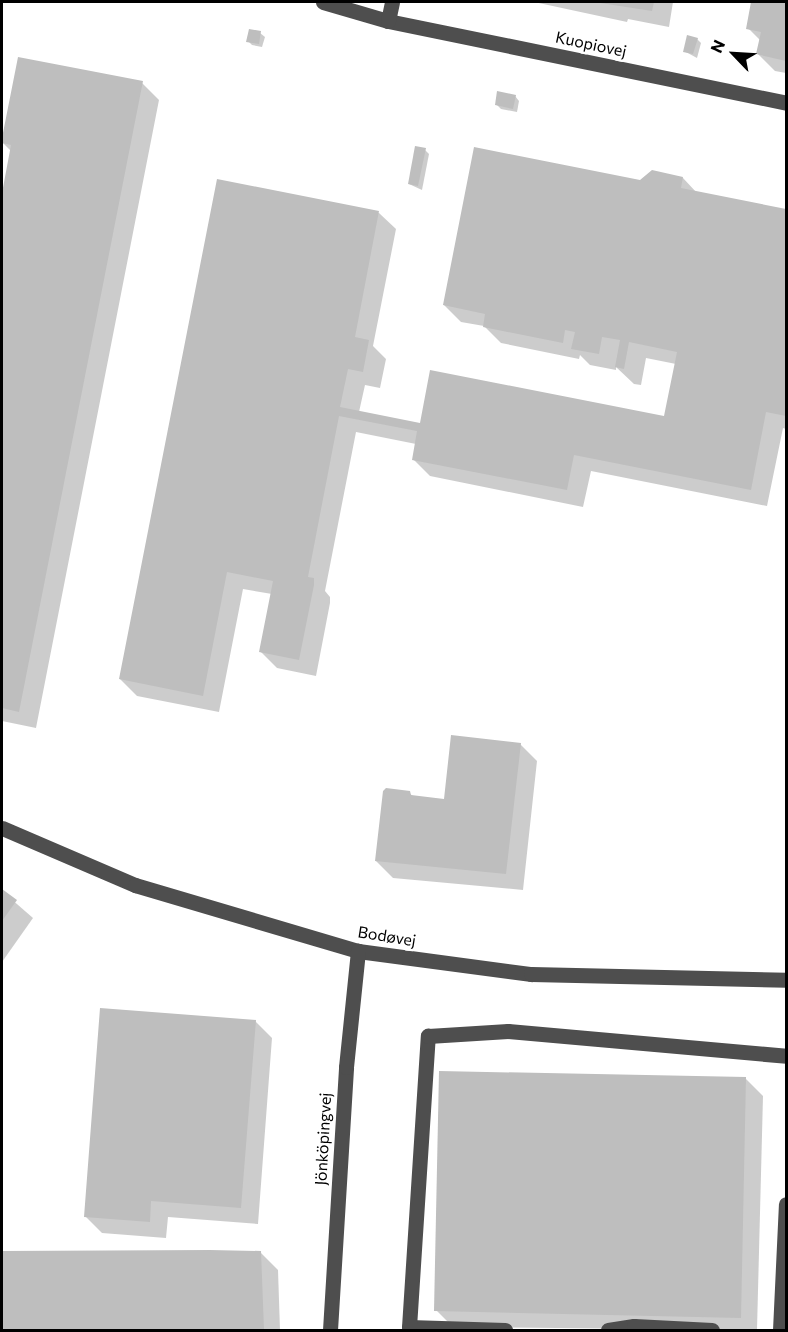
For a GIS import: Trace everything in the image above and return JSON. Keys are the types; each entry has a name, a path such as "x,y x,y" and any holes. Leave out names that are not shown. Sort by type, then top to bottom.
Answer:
{"street":[{"name":"Kuopiovej","path":"323,2 388,21 786,103"},
{"path":"388,21 392,2"},
{"name":"Bodøvej","path":"2,828 135,885 358,951 531,974 786,980"},
{"name":"Jönköpingvej","path":"330,1330 346,1067 358,951"},
{"path":"505,1330 409,1328 428,1036 508,1031 786,1056"},
{"path":"780,1330 786,1204"},
{"path":"608,1330 634,1326 711,1330"}],"building":[{"path":"594,2 654,2 652,11"},
{"path":"751,2 786,2 786,61 756,54 761,32 746,29"},
{"path":"249,29 261,31 259,44 246,42"},
{"path":"687,35 698,38 693,54 683,52"},
{"path":"18,57 143,81 19,712 2,708 2,193 11,145 2,143 2,138"},
{"path":"497,91 516,95 513,109 495,105"},
{"path":"415,146 426,148 418,186 408,184"},
{"path":"474,147 640,180 652,170 683,177 681,188 786,209 786,416 766,412 751,490 574,455 567,490 412,460 417,431 339,416 308,577 314,578 314,585 299,660 259,652 273,581 227,572 203,696 119,679 217,179 379,211 355,337 369,340 363,372 348,369 340,407 420,423 430,370 664,416 677,352 629,342 624,369 615,367 620,340 602,337 599,354 571,349 575,332 565,330 563,343 483,327 485,314 443,305"},
{"path":"451,735 521,743 506,874 375,861 383,791 386,788 410,791 411,795 444,799"},
{"path":"2,889 17,900 2,921"},
{"path":"100,1008 256,1020 241,1208 151,1201 150,1222 84,1217"},
{"path":"439,1071 746,1077 741,1318 434,1311"},
{"path":"2,1251 261,1251 264,1330 2,1330"}]}
